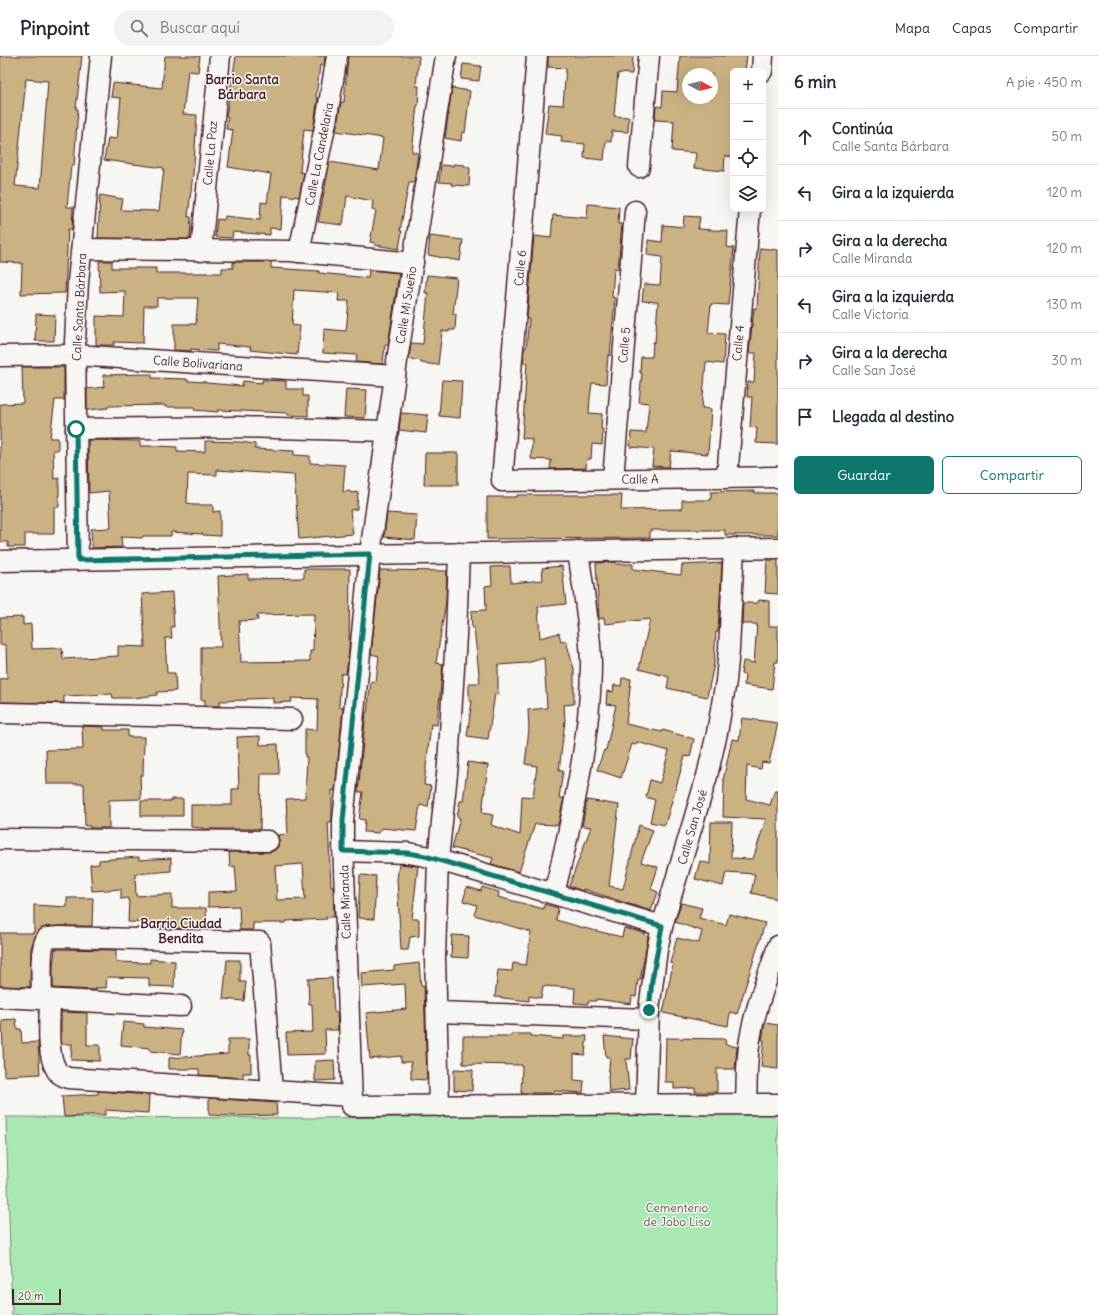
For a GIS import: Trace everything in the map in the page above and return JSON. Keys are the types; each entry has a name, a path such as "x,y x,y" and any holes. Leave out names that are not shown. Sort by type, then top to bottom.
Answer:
{"street":[{"name":"Calle Santa Bárbara","path":"78,560 75,355 78,282 102,56"},
{"name":"Calle La Paz","path":"201,251 220,56"},
{"name":"Calle La Candelaria","path":"299,252 326,122 337,56"},
{"name":"Calle Mi Sueño","path":"370,554 413,263 446,56"},
{"name":"Calle 6","path":"502,481 537,56"},
{"path":"639,167 649,56"},
{"path":"762,68 763,56"},
{"name":"Calle 5","path":"613,479 635,211"},
{"name":"Calle 4","path":"727,478 750,212"},
{"path":"82,249 299,252 413,263"},
{"name":"Calle Bolivariana","path":"0,356 75,355 396,376"},
{"path":"76,429 237,427 388,431"},
{"name":"Calle A","path":"502,481 778,477"},
{"name":"Calle San José","path":"646,1105 648,1019 652,980 662,926 688,843 718,733 728,668 734,548"},
{"path":"0,561 778,548"},
{"path":"554,893 574,809 584,749 589,702 591,663 589,629 578,551"},
{"path":"439,1106 436,958 438,860 448,764 456,636 459,553"},
{"name":"Calle Miranda","path":"352,1101 343,821 370,554"},
{"path":"0,713 292,719"},
{"path":"0,839 268,841"},
{"path":"343,851 408,853 438,860 662,926"},
{"path":"272,1091 260,942 59,937 47,938 44,940 42,950 52,1061 59,1074 68,1078 272,1091 352,1101 439,1106 778,1104"},
{"path":"746,1104 748,1055 751,1033 757,1007 778,946"},
{"path":"0,997 182,1006"},
{"path":"437,1012 648,1019"}],"green space":[{"name":"Cementerio de Jobo Liso","path":"778,1113 778,1315 12,1315 6,1117 312,1118"}],"building":[{"path":"0,56 82,56 76,109 78,109 74,166 71,166 67,207 73,207 72,229 68,229 65,293 21,294 22,263 0,262","holes":["26,79 48,81 40,188 15,186"]},
{"path":"165,56 200,56 198,72 188,71 183,114 197,115 194,165 188,217 191,217 190,239 98,238 100,195 123,199 121,210 159,211 164,168 104,160 108,138 117,139 121,98 111,97 113,83 162,88"},
{"path":"236,56 325,56 324,66 320,65 316,97 318,98 313,130 304,129 300,172 304,173 299,197 283,195 281,229 270,228 270,235 233,232 232,238 215,237 217,219 224,220 225,216 260,220 261,202 267,203 271,174 228,167 233,130 226,129 228,117 226,116"},
{"path":"348,56 419,56 416,86 419,86 418,106 412,152 418,153 414,182 409,182 400,231 402,231 399,249 375,245 375,243 370,242 376,210 372,209 373,201 347,196 343,225 318,222 330,162 379,170 383,138 336,131 341,102 344,102"},
{"path":"548,56 633,56 632,74 618,73 614,116 629,117 628,132 612,131 611,142 606,141 604,160 584,158 585,144 561,142 562,136 545,134 549,104 563,105 566,68 548,67"},
{"path":"680,56 747,56 745,68 730,68 730,157 725,156 724,171 694,168 696,153 672,151 674,121 655,120 656,106 662,107 663,91 677,92"},
{"path":"463,64 481,66 479,81 461,79"},
{"path":"452,88 470,91 465,133 462,132 461,141 445,138"},
{"path":"453,164 465,165 465,167 470,168 469,186 451,185 452,183 439,182 441,165 453,166"},
{"path":"588,204 619,207 618,224 622,224 618,269 614,268 612,297 615,298 606,384 592,383 590,398 589,413 602,414 602,445 592,444 591,459 587,459 586,468 550,469 551,460 531,459 532,439 522,438 527,363 523,363 529,319 527,319 534,236 551,238 553,215 587,218"},
{"path":"684,216 700,217 698,229 728,231 727,247 734,248 728,305 711,304 708,333 725,334 723,364 706,362 702,408 711,409 708,454 671,451 669,467 652,466 654,449 630,447 631,432 646,433 649,403 639,402 642,373 640,373 641,357 652,357 653,342 655,342 658,302 642,301 644,284 660,285 662,257 647,255 648,240 662,242 663,225 683,227"},
{"path":"430,236 463,240 460,261 428,255"},
{"path":"760,248 778,250 778,444 756,443 757,428 750,427 752,397 747,397 748,382 754,382 756,353 749,353 754,308 757,308"},
{"path":"99,261 112,261 112,268 156,268 156,273 222,273 222,268 233,268 233,262 271,262 271,268 319,271 319,273 368,278 369,270 399,273 388,345 385,345 383,364 356,362 357,355 323,353 324,329 346,331 349,301 338,301 339,293 294,290 292,325 300,326 297,355 250,350 251,347 217,344 217,351 191,349 191,351 174,350 174,324 196,324 198,298 157,298 157,306 144,306 143,343 114,342 114,345 96,345 96,316 124,317 125,291 100,292"},
{"path":"427,275 457,278 453,314 456,314 455,330 449,330 449,332 442,331 438,365 421,363 421,361 409,359 411,343 423,344 428,293 425,293"},
{"path":"36,314 55,315 54,341 35,341"},
{"path":"22,367 64,367 64,400 55,400 50,438 58,438 58,450 53,450 54,479 59,478 59,507 54,507 54,534 25,534 25,547 8,547 8,542 0,542 0,404 23,403"},
{"path":"152,374 152,378 187,379 187,381 242,386 243,381 262,383 262,380 286,381 286,389 303,389 303,396 308,396 308,416 288,415 288,413 218,410 218,412 194,410 195,407 165,407 165,405 108,406 108,408 87,410 87,389 104,387 103,375"},
{"path":"442,380 462,381 460,418 439,416"},
{"path":"346,389 367,390 365,418 344,417"},
{"path":"401,413 428,415 426,433 399,430"},
{"path":"88,440 140,441 140,446 177,447 177,451 205,452 205,441 240,442 255,444 255,449 294,451 294,455 310,456 310,463 345,465 343,492 358,492 357,509 350,510 353,534 299,539 294,475 217,470 217,475 188,474 187,503 192,505 213,505 213,512 220,511 220,536 171,532 171,536 143,536 142,538 121,537 122,547 92,548 91,529 111,528 109,491 89,493"},
{"path":"425,453 458,453 458,485 424,485"},
{"path":"755,491 755,493 778,493 778,535 725,535 725,530 650,530 650,538 487,539 487,497 517,497 517,495 622,495 621,510 682,509 682,500 711,500 711,492"},
{"path":"387,513 417,515 415,540 384,537"},
{"path":"767,560 778,560 778,594 765,593"},
{"path":"616,562 616,564 633,564 633,569 681,575 682,565 722,563 718,632 716,632 714,664 707,697 667,688 669,677 639,669 650,619 605,624 604,618 599,619 596,563"},
{"path":"510,566 511,583 543,580 542,568 562,566 566,604 538,607 540,638 559,633 561,642 566,641 574,669 574,704 564,705 565,721 559,771 563,771 559,798 564,798 558,825 535,824 519,872 491,864 493,858 452,848 460,818 457,817 460,801 463,801 468,762 488,765 482,813 493,815 491,825 520,835 522,796 533,797 537,766 525,764 529,729 528,710 547,708 544,658 527,663 498,665 498,695 495,694 488,739 467,736 472,701 469,701 469,683 480,683 471,611 486,610 485,586 492,585 491,567"},
{"path":"304,569 350,569 349,652 346,674 341,674 339,707 343,708 335,791 332,790 332,819 331,822 328,822 334,917 326,917 327,919 286,921 286,923 253,923 253,930 240,930 239,906 208,907 208,892 237,891 235,866 230,867 229,852 273,851 278,847 278,835 288,834 286,799 305,798 307,757 305,757 305,729 317,730 318,699 291,698 292,702 273,703 273,698 247,699 220,701 220,706 205,706 205,700 201,700 201,647 221,647 218,576 248,574 248,579 304,578","holes":["314,614 313,651 310,651 310,661 241,662 239,621 258,620 257,615","303,864 305,899 277,900 275,866"]},
{"path":"380,570 447,571 446,601 436,663 443,664 437,725 431,724 424,785 431,786 428,807 420,805 416,831 381,828 378,833 364,832 365,820 359,819 363,792 358,792 366,712 371,681 376,682 379,656 371,654"},
{"path":"172,592 174,627 171,627 172,638 165,638 167,673 175,673 176,691 157,692 157,695 133,698 113,698 112,694 64,696 64,703 0,702 0,679 7,678 6,645 0,645 0,618 23,617 23,625 31,624 32,649 62,648 63,659 118,656 118,646 145,647 142,594"},
{"path":"759,600 769,601 769,626 778,626 778,662 775,662 772,689 744,685 745,675 741,674 743,661 754,663 757,624 742,624 743,603 758,603"},
{"path":"622,678 631,679 626,724 662,732 663,730 694,739 690,757 685,756 665,825 650,822 655,800 646,797 650,780 660,783 669,751 637,742 636,745 632,744 621,778 597,770 604,750 606,750 616,705 606,704 607,691 613,692 614,685 621,686"},
{"path":"742,718 778,723 769,763 762,762 761,769 747,766 746,799 770,805 775,790 778,790 778,899 751,893 755,874 726,872 723,886 695,879 700,861 710,864 711,822 732,822 731,858 753,859 766,819 723,817 723,780 732,739 739,740"},
{"path":"82,726 104,727 104,730 128,730 128,737 144,737 143,775 140,775 141,799 109,800 109,828 90,828 90,826 85,826 84,784 47,784 46,750 83,749"},
{"path":"260,736 260,745 278,744 279,774 261,774 260,829 203,829 191,827 191,805 232,805 232,789 239,789 237,737"},
{"path":"171,799 183,799 183,816 141,816 141,801 171,801"},
{"path":"587,800 619,805 609,886 623,889 639,825 653,830 641,862 658,867 651,889 658,892 651,911 583,889 583,891 569,886 591,827 582,826"},
{"path":"139,857 139,860 171,858 171,871 135,874 136,896 172,894 172,908 206,908 207,929 162,928 162,923 128,922 129,898 121,899 121,889 92,891 90,865 99,864 99,860"},
{"path":"399,864 418,866 412,919 419,919 419,936 410,937 408,950 401,950 397,879"},
{"path":"360,875 376,876 374,919 358,918"},
{"path":"467,887 481,891 482,887 499,892 498,897 544,909 544,904 558,908 556,920 584,928 622,937 624,928 644,933 648,937 640,980 638,980 636,997 632,996 631,1004 596,999 596,1001 589,1001 588,1004 574,1003 575,988 543,986 541,998 529,996 529,1001 495,997 498,970 512,971 513,963 526,965 531,932 474,915 477,905 463,901"},
{"path":"67,898 93,898 92,926 58,926 41,929 35,937 31,948 30,987 0,986 0,933 34,933 34,905 67,907"},
{"path":"681,903 702,908 699,918 726,925 729,914 765,923 737,1014 730,1012 728,1026 663,1013 673,964 670,963 677,938 699,943 702,931 675,922"},
{"path":"452,935 469,936 468,958 451,957"},
{"path":"55,949 116,950 116,962 150,963 150,959 175,961 174,987 149,986 149,978 107,977 106,988 96,988 96,990 53,988"},
{"path":"227,960 240,960 240,982 246,982 244,1001 223,999"},
{"path":"419,963 421,986 424,986 427,1080 411,1079 411,1062 401,1062 401,1056 370,1059 366,1013 406,1009 405,984 362,987 361,973 394,970 394,966"},
{"path":"332,978 334,1012 337,1012 338,1030 325,1030 326,1054 287,1055 286,1033 313,1032 312,1004 309,1004 308,979"},
{"path":"61,1012 87,1013 87,1045 100,1045 100,1061 71,1060 72,1044 61,1044"},
{"path":"16,1019 17,1029 21,1029 22,1043 38,1042 40,1074 4,1076 2,1020"},
{"path":"123,1022 144,1024 144,1027 182,1030 180,1054 150,1051 150,1048 121,1045"},
{"path":"765,1023 778,1025 778,1069 761,1067 764,1040 762,1040"},
{"path":"511,1034 531,1034 531,1036 563,1039 563,1036 587,1036 585,1055 574,1054 574,1080 584,1081 583,1093 554,1091 554,1093 521,1093 522,1065 463,1064 463,1036 511,1036"},
{"path":"604,1036 633,1039 631,1059 626,1059 629,1090 609,1092 608,1078 610,1057 606,1057"},
{"path":"666,1038 726,1039 725,1044 737,1047 735,1069 717,1069 717,1092 695,1092 695,1088 674,1089 674,1082 665,1082"},
{"path":"228,1039 249,1039 251,1073 243,1073 243,1078 199,1075 199,1069 169,1069 169,1058 228,1054"},
{"path":"334,1060 335,1080 315,1081 315,1061"},
{"path":"454,1069 473,1070 472,1091 454,1090"},
{"path":"98,1091 149,1095 148,1113 106,1110 105,1115 64,1117 62,1096 98,1094"},
{"path":"209,1098 276,1103 277,1115 209,1115"}],"district":[{"name":"Barrio Santa Bárbara","path":"242,86"},
{"name":"Barrio Ciudad Bendita","path":"181,930"}],"route":[{"path":"76,429 78,560 370,554 343,821 343,851 408,853 425,856 662,926 652,980 649,1010"}]}
